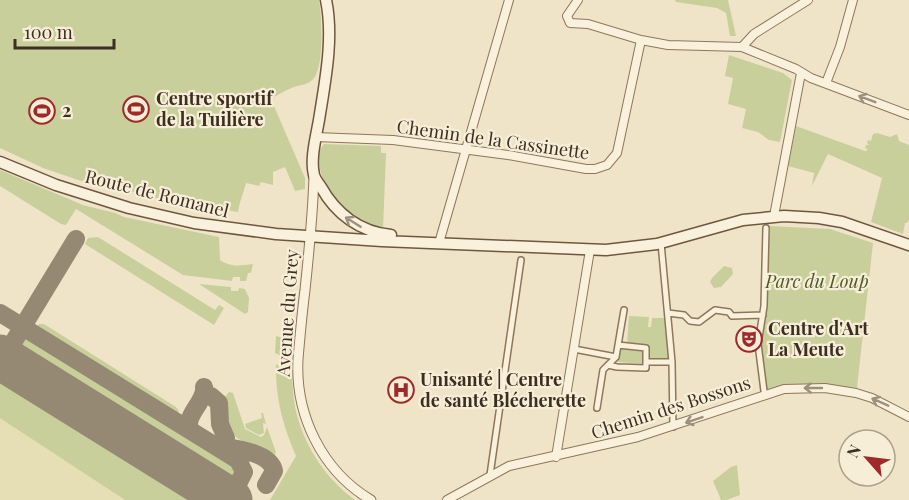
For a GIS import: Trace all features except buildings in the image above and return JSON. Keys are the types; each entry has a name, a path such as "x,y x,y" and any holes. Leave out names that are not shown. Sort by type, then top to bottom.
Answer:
{"main road":[{"path":"326,0 329,25 328,44 315,137 314,175 326,197 337,209 357,224 380,234 431,238 439,243 590,250 662,243 743,220 797,216 832,220 909,245"},
{"name":"Route de Romanel","path":"0,162 56,185 173,219 231,229 310,237 439,243"}],"street":[{"path":"439,243 509,0"},
{"path":"578,0 567,16 570,23 588,24 641,40 668,45 742,47 801,73 909,115"},
{"path":"742,47 754,34 808,0"},
{"path":"826,83 840,47 853,0"},
{"name":"Chemin de la Cassinette","path":"315,137 393,141 594,169 607,165 617,153 641,40"},
{"path":"774,216 801,73"},
{"name":"Avenue du Grey","path":"314,175 298,360 303,408 311,433 328,461 351,486 370,500"},
{"path":"764,391 758,344 763,315 766,228"},
{"path":"662,243 672,362 673,426"},
{"path":"556,457 590,250"},
{"path":"490,475 521,260"},
{"path":"597,408 603,370 616,357 624,310"},
{"path":"668,314 684,315 690,321 699,322 715,310 729,312 732,316 763,315"},
{"path":"608,365 646,368 646,348 618,345"},
{"path":"574,349 616,357"},
{"path":"646,362 672,362"},
{"name":"Chemin des Bossons","path":"447,500 509,466 606,446 769,393 800,388 825,388 856,393 872,398 906,416"}],"shaded area":[{"path":"0,417 125,500 0,500"}],"green space":[{"name":"Centre sportif de la Tuilière","path":"0,0 319,0 321,44 319,67 315,76 308,83 271,99 305,178 305,189 295,191 285,167 273,172 273,185 261,182 259,186 246,183 238,212 150,197 117,187 106,188 93,185 43,168 0,148"},
{"path":"675,0 728,0 736,36 730,36 726,13 717,8"},
{"path":"729,55 783,73 792,80 780,142 769,140 758,132 742,128 746,109 728,104 733,78 725,76"},
{"path":"796,126 865,151 868,150 865,148 869,145 868,140 871,141 873,134 877,133 890,137 897,134 899,141 909,145 909,220 905,223 903,234 871,222 882,178 828,154 812,186 814,173 788,166"},
{"path":"324,144 381,146 381,153 386,153 383,230 353,217 333,198 320,170 320,151"},
{"path":"0,170 83,205 124,217 219,237 220,260 235,265 253,264 251,273 248,273 246,281 240,281 240,277 233,277 232,281 183,275 76,209 66,225 61,224 0,186"},
{"name":"Parc du Loup","path":"770,226 830,229 873,243 857,388 798,384 767,390 759,343"},
{"path":"98,237 215,310 219,305 224,308 214,325 85,244 88,238"},
{"path":"724,266 732,268 733,274 721,287 714,288 710,282"},
{"path":"199,284 231,287 231,291 238,291 239,288 245,289 249,298 248,312 245,314"},
{"path":"629,316 649,317 648,327 651,327 652,318 666,318 669,360 647,359 647,351 627,344"},
{"path":"39,324 44,324 176,407 178,414 171,415 38,333 36,329"},
{"path":"276,336 290,337 289,358 275,353"},
{"path":"30,337 233,463 238,468 237,478 232,482 222,481 21,357 16,349 17,344 22,339"},
{"path":"620,348 645,350 643,364 618,362"},
{"path":"276,364 291,374 295,407 309,447 334,481 355,500 270,500 296,456 281,412"},
{"path":"0,371 207,500 125,500 0,418"},
{"path":"229,392 233,393 245,429 261,437 267,427 276,452 272,460 237,438 224,423 224,398"},
{"path":"261,413 263,413 266,424 263,423 264,433 259,435 246,428 245,424 262,418"},
{"path":"737,465 740,495 721,500 713,481"}],"taxiway":[{"path":"0,351 14,341 76,239"},
{"path":"0,313 238,460 244,472 237,486 229,493 216,491"},
{"path":"14,341 11,349 12,357 22,371"},
{"path":"191,431 190,420 202,398 204,387"},
{"path":"203,397 211,396 219,403 220,424 226,438 222,445 216,446"},
{"path":"224,447 253,453 267,460 274,471 266,485"}],"runway":[{"path":"0,357 230,500"}],"place":[{"name":"Centre sportif de la Tuilière","path":"136,109"},
{"name":"2","path":"42,111"},
{"name":"Centre d'Art La Meute","path":"749,339"},
{"name":"Unisanté | Centre de santé Blécherette","path":"401,390"}]}
